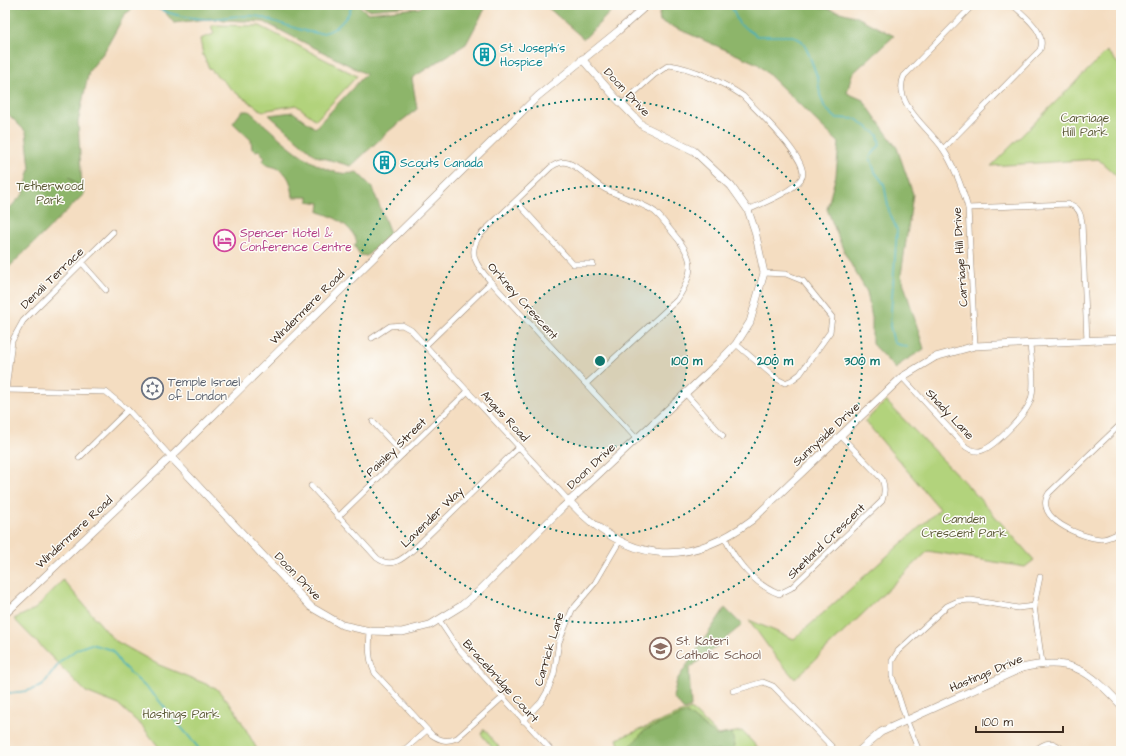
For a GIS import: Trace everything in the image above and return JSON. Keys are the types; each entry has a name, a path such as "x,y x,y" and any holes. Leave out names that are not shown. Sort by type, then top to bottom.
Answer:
{"street":[{"name":"Windermere Road","path":"5,614 171,457 532,101 618,31 647,5"},
{"name":"Carriage Hill Drive","path":"973,5 904,76 901,82 901,90 906,104 943,148 958,175 968,208 975,346"},
{"path":"943,148 1040,50 1042,44 1041,37 1013,5"},
{"name":"Doon Drive","path":"171,457 311,607 342,625 370,631 402,632 430,625 462,606 479,591 569,501 718,363 736,344 750,322 758,299 764,273 755,231 748,210 731,186 694,151 644,126 622,104 582,59"},
{"path":"622,104 654,75 669,65 682,66 734,90 743,96 796,154 804,172 802,178 794,186 748,210"},
{"name":"Orkney Crescent","path":"586,384 677,300 689,278 691,267 690,256 684,246 654,212 605,189 590,180 573,165 566,162 558,163 551,167 475,242 473,251 475,260 491,282 636,438"},
{"path":"516,201 573,264 593,264"},
{"path":"968,208 1068,204 1074,205 1078,209 1082,223 1087,341"},
{"name":"Denali Terrace","path":"5,390 12,341 15,333 23,321 113,232"},
{"path":"82,263 106,290"},
{"path":"736,344 777,379 785,382 792,380 800,374 830,332 832,317 803,281 786,274 764,273"},
{"path":"426,345 491,282"},
{"name":"Angus Road","path":"372,338 390,326 402,325 411,330 569,501"},
{"name":"Sunnyside Drive","path":"569,501 584,517 619,542 645,549 678,553 711,545 725,538 752,520 902,377 935,357 975,346 1121,339"},
{"name":"Shady Lane","path":"902,377 966,447 973,451 982,451 991,446 1023,414 1031,402 1032,389 1030,344"},
{"path":"5,390 83,390 106,392 128,410 171,457"},
{"name":"Paisley Street","path":"338,517 468,392"},
{"path":"685,393 723,436"},
{"path":"79,458 128,410"},
{"path":"373,422 403,454"},
{"path":"1121,424 1049,493 1045,499 1045,506 1049,514 1060,524 1075,532 1101,539 1110,538 1121,532"},
{"name":"Shetland Crescent","path":"725,538 737,560 763,586 779,594 791,588 882,501 884,486 882,479 840,435"},
{"name":"Lavender Way","path":"338,517 382,562 392,563 401,560 519,447"},
{"path":"311,486 338,517"},
{"name":"Carrick Lane","path":"523,721 542,702 548,690 554,674 560,642 572,610 595,583 619,542"},
{"path":"1040,577 1034,606 1042,663"},
{"path":"919,751 906,719 892,676 892,661 898,651 947,606 958,601 971,600 1018,608 1034,606"},
{"name":"Bracebridge Court","path":"439,620 457,647 552,751"},
{"path":"370,631 369,655 371,665 375,673 427,730 438,739 448,742 457,738 502,698"},
{"name":"Hastings Drive","path":"859,751 880,732 906,719 1022,668 1042,663 1063,664 1084,671 1102,685 1121,705"},
{"path":"733,691 762,682 773,686 836,751"},
{"path":"403,751 427,730"},
{"path":"1034,751 1048,743 1057,744 1064,751"}],"green space":[{"name":"Tetherwood Park","path":"5,5 138,5 125,14 104,52 89,71 78,122 82,189 69,177 85,193 5,271 5,213 24,193 30,168 26,132 5,111"},
{"path":"159,5 359,5 367,13 420,8 423,5 487,5 466,44 412,78 417,109 390,130 351,166 316,156 269,115 293,112 315,128 366,74 264,22 207,19 174,23"},
{"path":"362,5 420,5 368,10"},
{"path":"545,5 617,5 584,39"},
{"path":"667,5 813,5 855,16 894,36 852,74 847,93 863,100 897,148 913,194 901,275 924,349 903,362 896,369 872,344 872,318 867,292 845,254 827,209 836,175 839,143 758,64 660,21 659,13"},
{"path":"211,25 260,26 357,76 316,120 296,105 262,111 235,92 209,68 203,55 200,39 214,34"},
{"name":"Carriage Hill Park","path":"1107,51 1121,67 1121,180 1098,159 991,166"},
{"path":"242,111 249,111 299,154 314,163 329,170 343,173 357,172 372,187 390,233 367,256 360,255 354,245 357,242 355,236 342,222 319,212 320,203 308,201 308,197 293,197 291,184 287,176 281,170 265,164 263,160 265,158 259,150 256,151 252,149 251,140 233,123"},
{"name":"Camden Crescent Park","path":"886,401 969,487 1034,560 1025,567 928,551 795,679 775,656 749,620 794,639 940,509 865,421"},
{"name":"Hastings Park","path":"63,580 114,640 159,665 216,688 235,710 258,751 162,751 142,726 119,705 86,692 14,619 35,609"},
{"path":"725,608 742,625 689,669 691,707 684,710 673,697 677,680"},
{"path":"691,709 718,735 742,731 761,751 621,751 617,739"},
{"path":"687,713 717,736 732,733 735,746 730,751 626,751 645,730"},
{"path":"484,729 502,751 495,751 481,734"}],"waterway":[{"path":"151,5 185,17 206,19 234,16 261,17 301,30 317,33 328,32 341,23 345,19 352,5"},
{"path":"728,5 732,8 739,24 757,36 793,36 802,41 808,52 818,79 820,95 825,108 836,118 856,119 878,135 880,145 870,157 875,172 884,184 889,211 897,230 890,326 894,343 907,347"},
{"path":"5,691 10,693 27,691 42,686 61,661 77,649 91,644 112,650 121,664 156,697 201,751"}],"place":[{"name":"St. Joseph's Hospice","path":"484,55"},
{"name":"Scouts Canada","path":"384,163"},
{"name":"Spencer Hotel & Conference Centre","path":"225,240"},
{"name":"Temple Israel of London","path":"153,389"},
{"name":"St. Kateri Catholic School","path":"660,648"}]}
